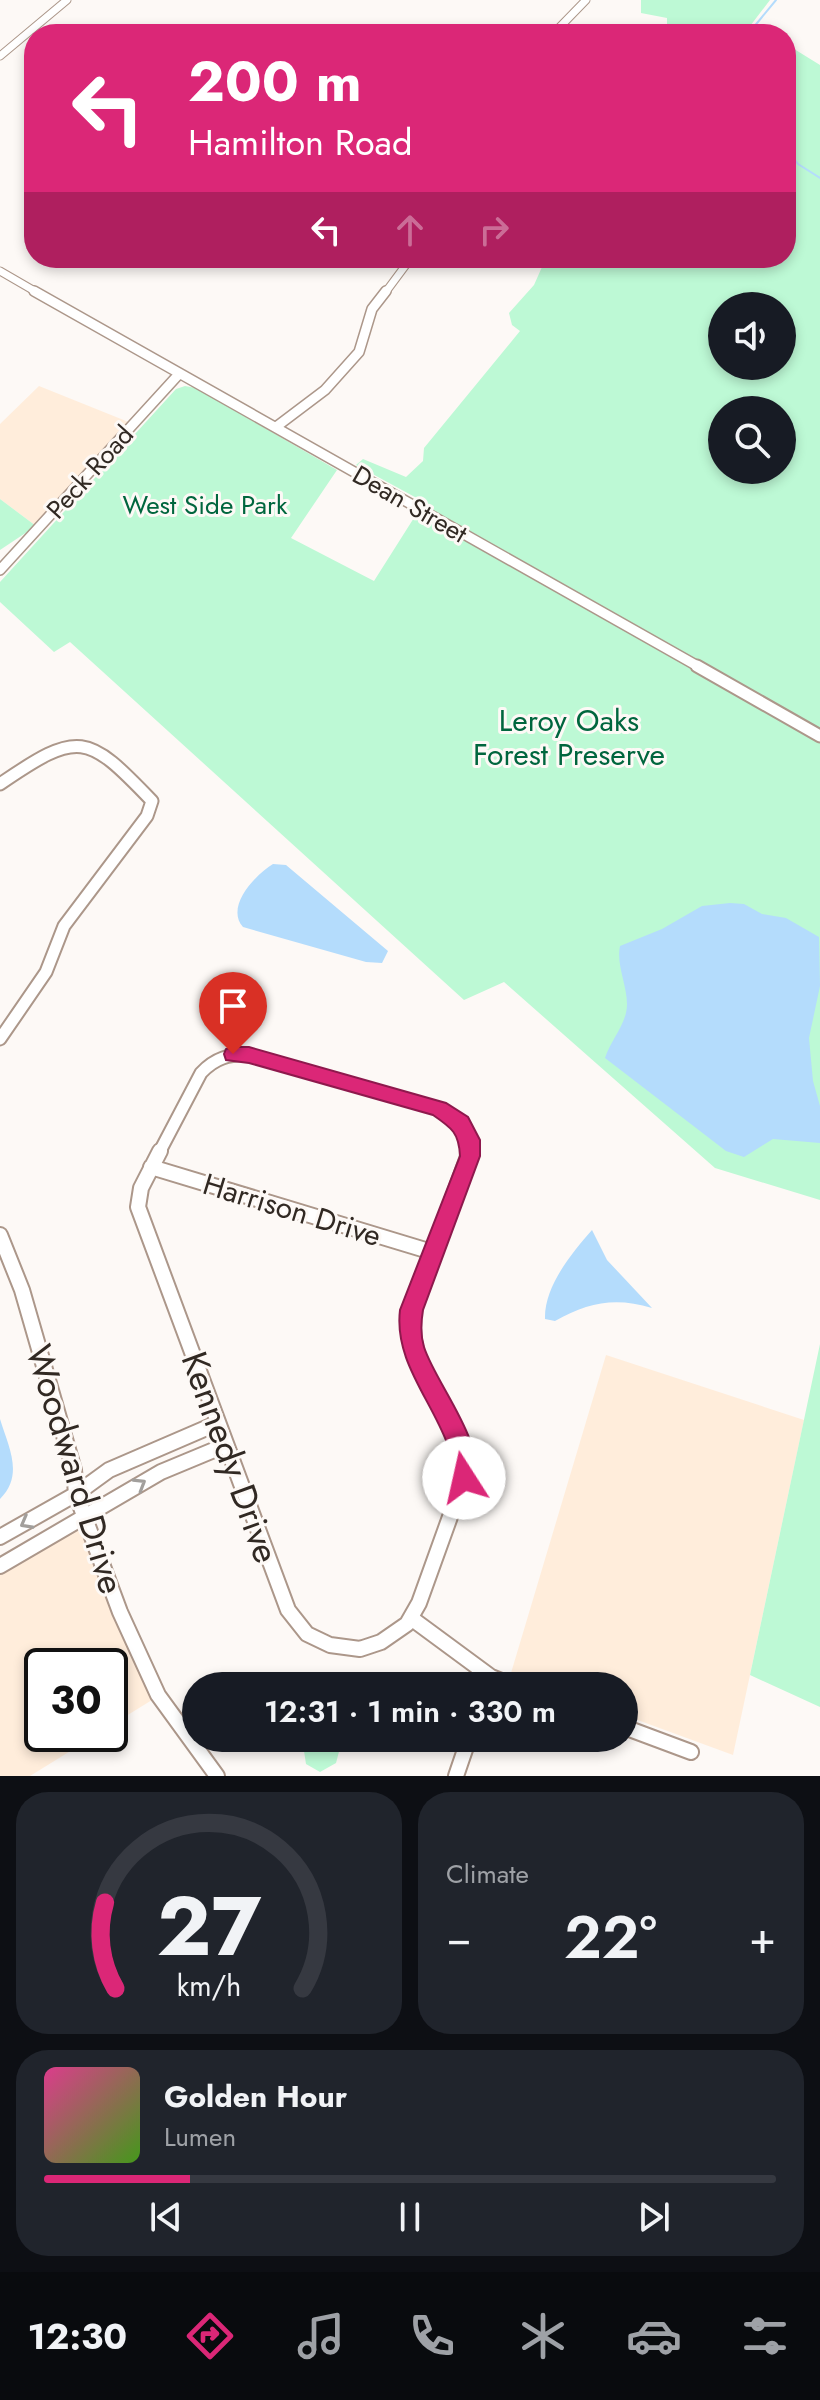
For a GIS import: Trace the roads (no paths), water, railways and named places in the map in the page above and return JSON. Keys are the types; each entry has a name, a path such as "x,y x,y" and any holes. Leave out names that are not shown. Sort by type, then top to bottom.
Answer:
{"street":[{"path":"38,24 67,0"},
{"path":"563,24 586,0"},
{"path":"0,56 24,36"},
{"path":"276,427 325,390 359,352 372,309 403,268"},
{"name":"Dean Street","path":"0,271 820,736"},
{"name":"Peck Road","path":"0,570 179,374"},
{"path":"0,784 63,745 79,742 96,746 152,801 151,809 64,926 46,972 0,1039"},
{"name":"Kennedy Drive","path":"233,1054 249,1055 439,1109 461,1123 469,1140 470,1156 432,1252 412,1310 409,1330 413,1348 457,1439 464,1460 464,1478 419,1603 407,1624 381,1642 360,1649 330,1645 307,1634 288,1610 138,1207 141,1188 201,1073 211,1062 233,1054"},
{"name":"Harrison Drive","path":"151,1167 432,1252"},
{"name":"Woodward Drive","path":"0,1235 22,1290 74,1470 76,1494 120,1612 158,1695 217,1776"},
{"path":"0,1537 76,1494 109,1470 218,1423"},
{"path":"0,1566 161,1472 226,1445"},
{"path":"411,1618 477,1672"},
{"path":"638,1732 691,1752"},
{"path":"456,1776 464,1752"}],"water":[{"path":"273,864 286,865 388,951 382,963 366,962 243,927 238,919 238,910 244,892"},
{"path":"744,904 762,914 786,918 819,937 820,986 809,1038 813,1081 820,1106 820,1143 773,1139 744,1157 726,1151 605,1058 626,1011 620,946 662,929 702,906"},
{"path":"592,1230 607,1260 652,1308 602,1303 579,1309 555,1321 545,1319 554,1282"},
{"path":"0,1419 13,1471 7,1490 0,1499"}],"waterway":[{"path":"756,24 776,0"},
{"path":"796,161 820,178"}],"park label":[{"name":"West Side Park","path":"205,505"},
{"name":"Leroy Oaks Forest Preserve","path":"569,738"}]}
